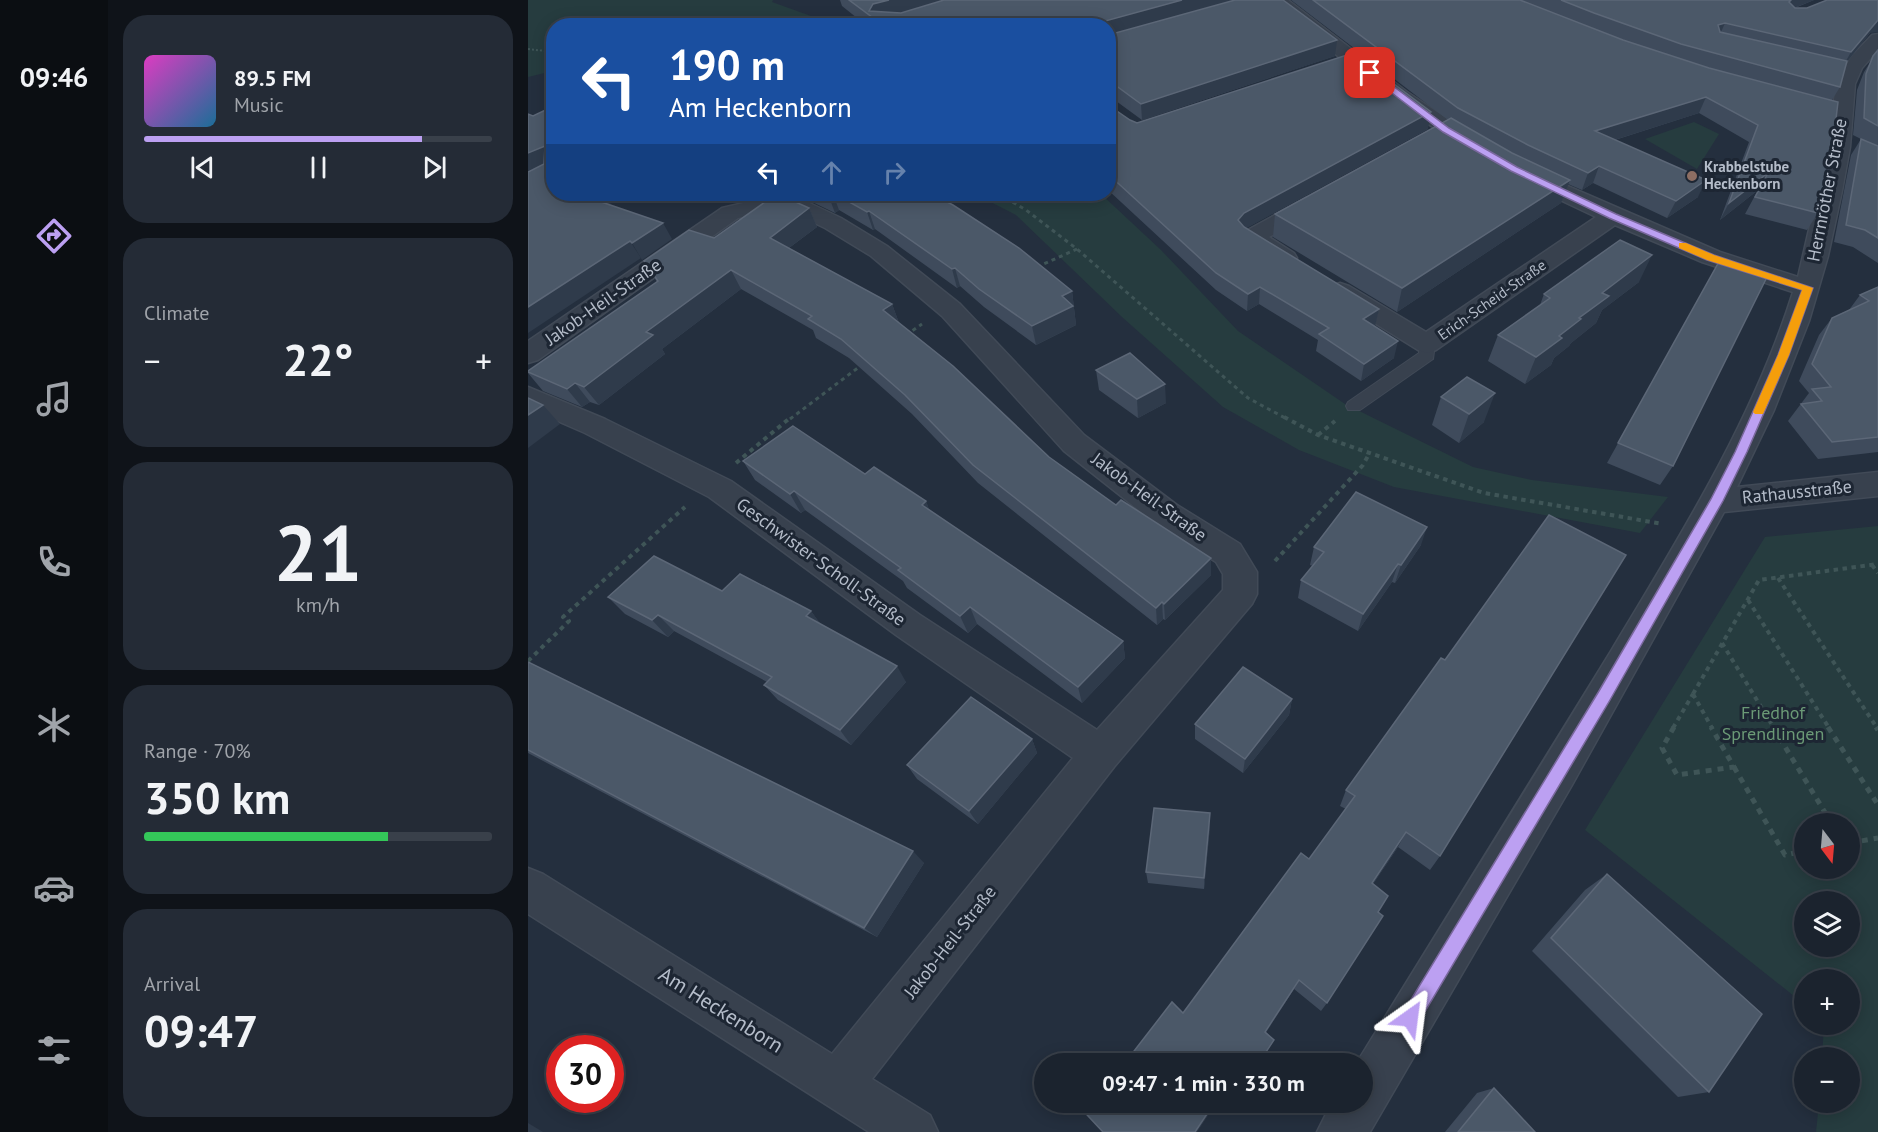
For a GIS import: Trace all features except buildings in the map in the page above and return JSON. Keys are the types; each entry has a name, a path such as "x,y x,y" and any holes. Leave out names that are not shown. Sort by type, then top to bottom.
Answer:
{"street":[{"path":"1277,0 1353,59 1436,136 1499,161 1613,216 1711,258 1808,288"},
{"name":"Herrnröther Straße","path":"1373,1081 1604,695 1716,501 1741,452 1784,355 1808,288 1827,210 1840,128 1844,74 1878,39"},
{"path":"1331,67 1353,59"},
{"name":"Erich-Scheid-Straße","path":"1334,192 1251,237 1427,344 1613,216"},
{"name":"Jakob-Heil-Straße","path":"528,354 730,213 769,204 793,204 833,223 879,251 951,310 1074,443 1166,514 1228,553 1240,572 1240,594 1100,754 838,1084"},
{"name":"Geschwister-Scholl-Straße","path":"528,397 595,426 711,484 908,625 1100,754"},
{"name":"Rathausstraße","path":"1716,501 1878,484"},
{"name":"Am Heckenborn","path":"528,889 913,1132"},
{"name":"Herrnröther Straße","path":"1342,1132 1354,1113"}],"lane":[{"path":"1354,406 1427,355 1427,344"}],"path":[{"path":"528,49 546,51"},
{"path":"1030,270 1077,249"},
{"path":"905,336 951,310"},
{"path":"528,661 569,621 563,617 711,484 801,409 864,363"},
{"path":"1240,594 1280,555 1363,465 1369,454"},
{"path":"1734,767 1677,775 1662,748 1759,580 1878,564"},
{"path":"1872,565 1878,573"},
{"path":"1778,577 1878,730"},
{"path":"1748,600 1878,806"},
{"path":"1722,643 1825,813"},
{"path":"1694,694 1785,855 1794,853"},
{"path":"1860,841 1878,838"}],"green space":[{"path":"528,0 773,0 772,2 817,18 546,18 546,73 528,77"},
{"path":"1694,122 1719,134 1697,169 1645,139"},
{"path":"989,201 1108,201 1161,250 1238,331 1345,404 1473,467 1532,480 1668,497 1640,533 1394,487 1299,450 1223,407 1122,317 1016,215"},
{"name":"Friedhof Sprendlingen","path":"1878,526 1878,1132 1816,1132 1818,1113 1860,1113 1860,1047 1823,1047 1823,1035 1860,1035 1860,969 1794,969 1794,996 1585,830 1765,537"}],"slow traffic":[{"path":"1683,246 1711,258 1808,288 1784,355 1759,412"}],"place":[{"name":"Krabbelstube Heckenborn","path":"1692,176"}],"route":[{"path":"1370,73 1446,130 1514,169 1613,216 1711,258 1808,288 1784,355 1741,452 1716,501 1604,695 1410,1018"}]}
